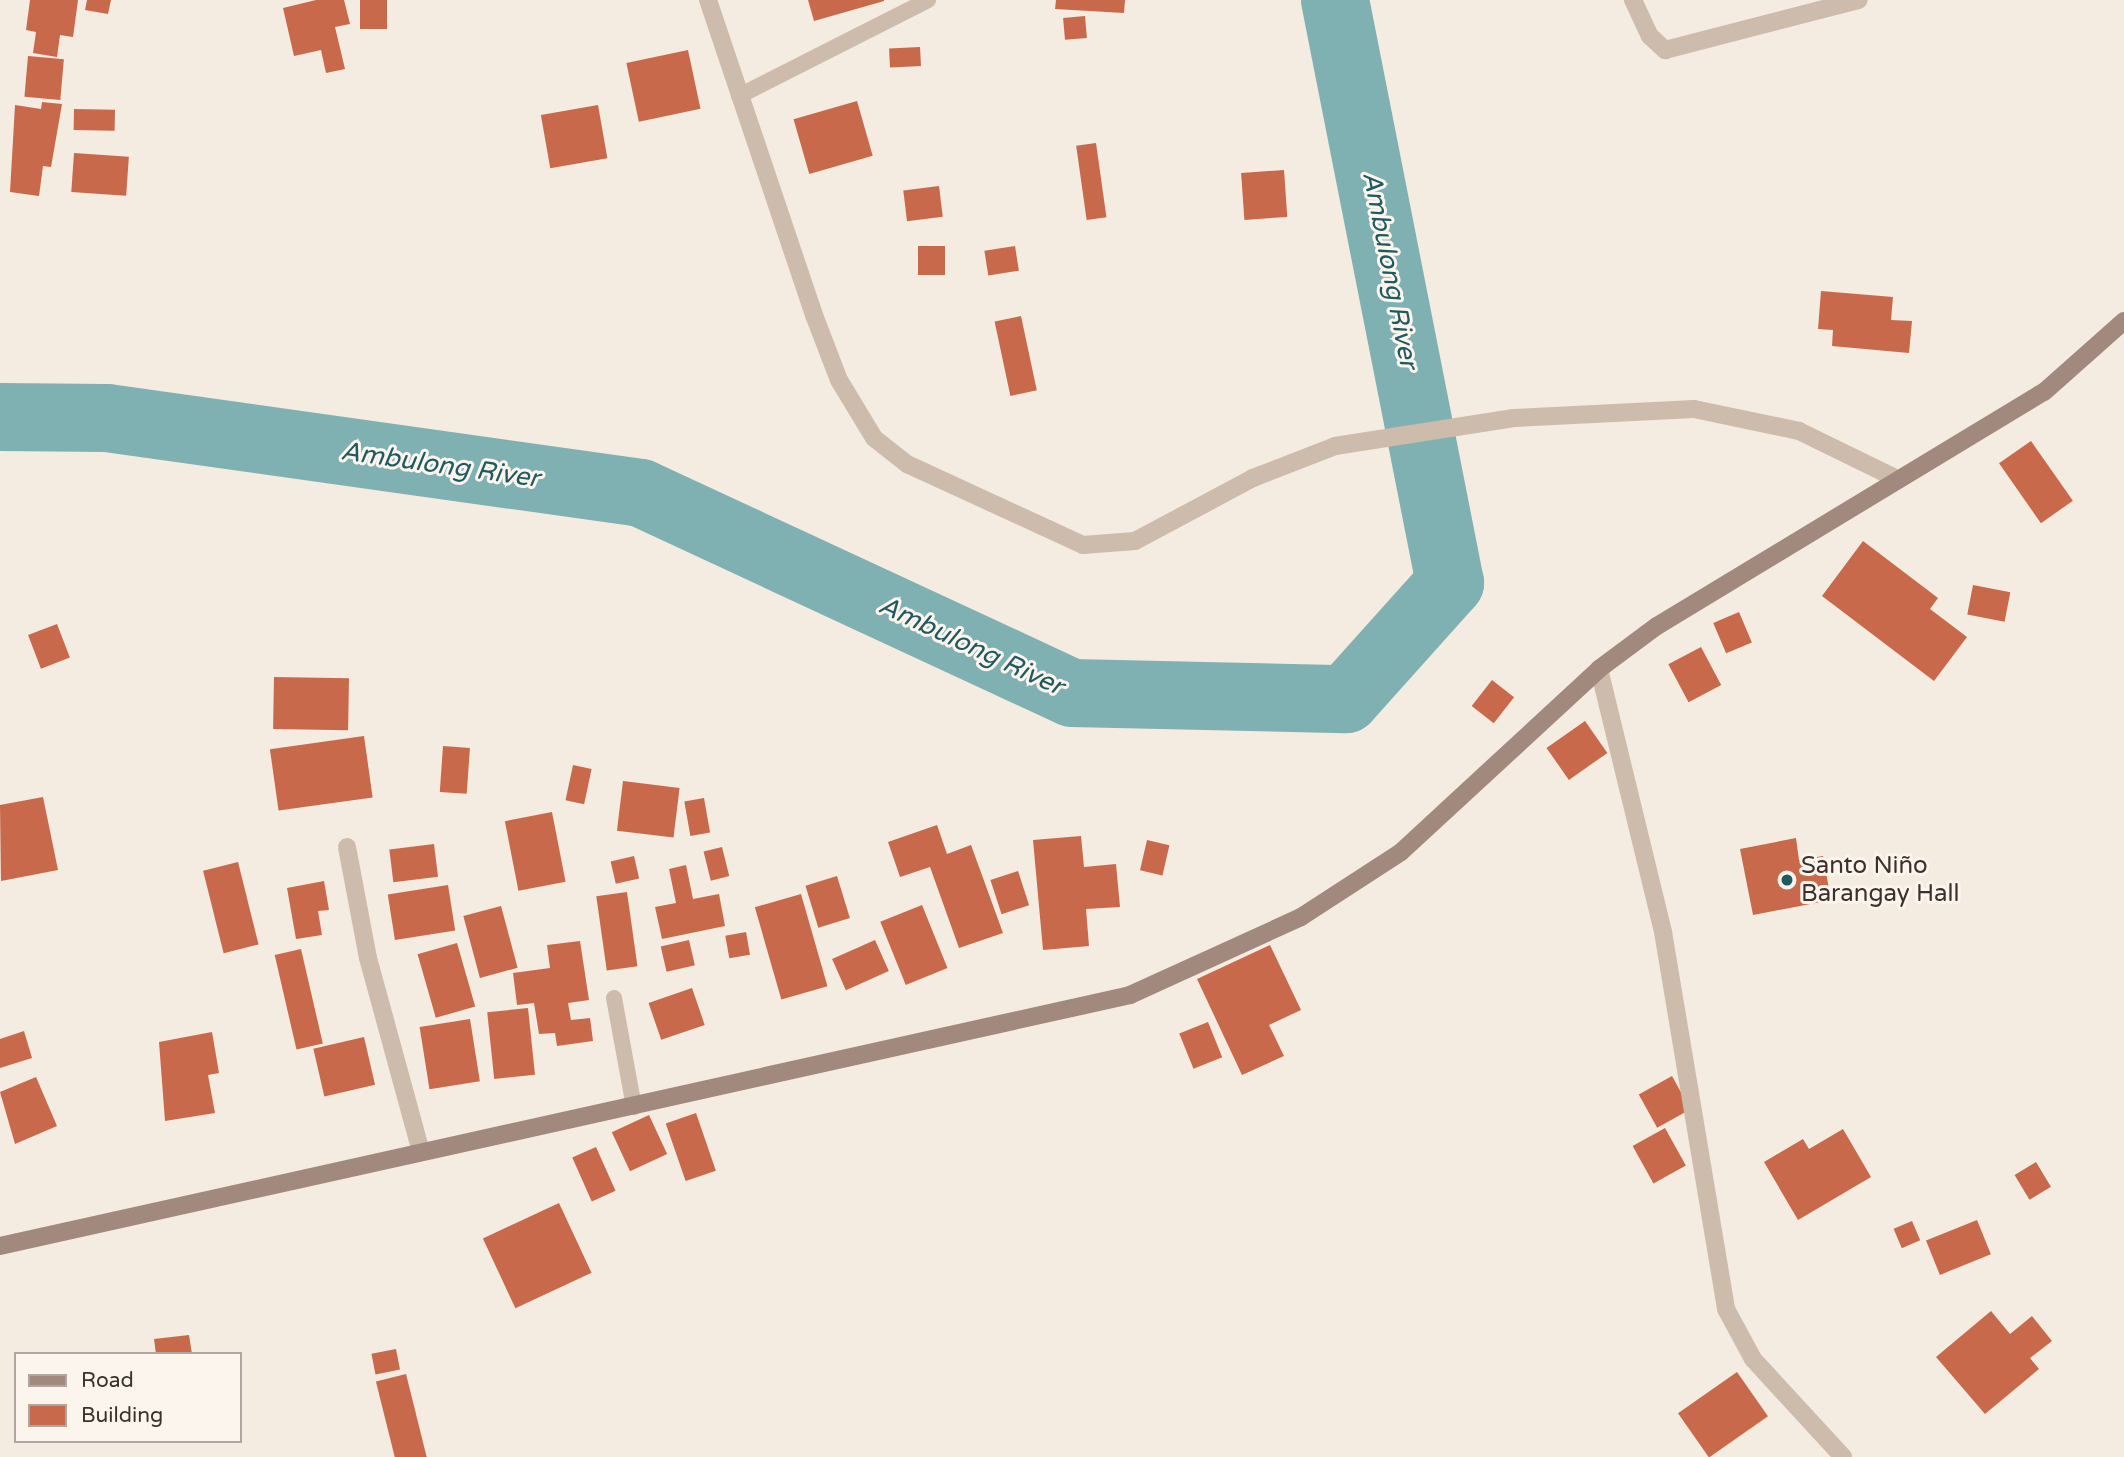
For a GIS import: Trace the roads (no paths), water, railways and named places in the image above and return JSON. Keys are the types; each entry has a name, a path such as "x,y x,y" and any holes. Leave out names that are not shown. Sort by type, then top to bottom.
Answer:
{"street":[{"path":"708,0 839,380 874,438 907,464 1083,545 1135,541 1253,478 1335,446 1467,423 1694,409 1799,432 1898,479"},
{"path":"1633,0 1650,36 1665,50 1859,0"},
{"path":"0,1246 420,1148 634,1107 1130,995 1301,917 1401,852 1599,670 1735,576 2044,392 2124,321"},
{"path":"1599,670 1663,932 1726,1309 1752,1359 1843,1457"},
{"path":"347,847 368,958 420,1148"}],"lane":[{"path":"739,96 928,0"},
{"path":"614,998 634,1107"}],"waterway":[{"name":"Ambulong River","path":"0,417 107,418 641,493 1072,693 1346,699 1450,583 1335,0"}],"place":[{"name":"Santo Niño Barangay Hall","path":"1787,880"}]}
